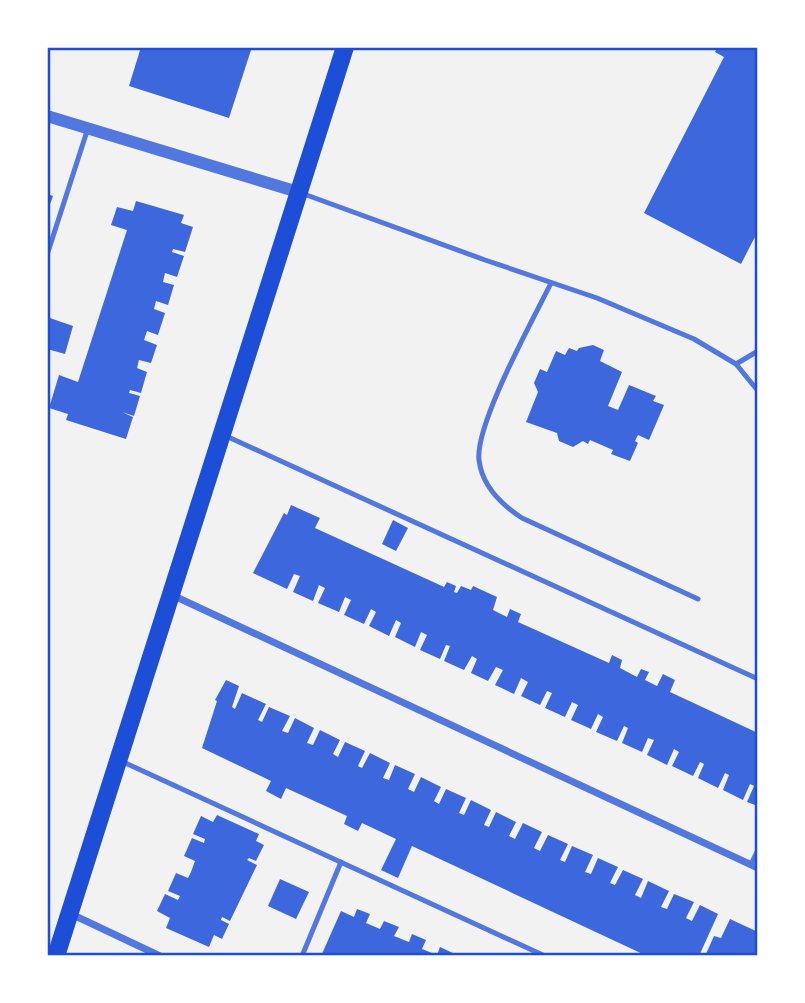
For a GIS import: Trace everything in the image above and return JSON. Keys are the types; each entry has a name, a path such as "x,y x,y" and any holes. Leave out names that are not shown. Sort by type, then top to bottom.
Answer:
{"main road":[{"path":"56,956 345,47"}],"street":[{"path":"47,116 298,192"},
{"path":"171,595 754,866"},
{"path":"69,913 160,956"}],"lane":[{"path":"47,255 88,128"},
{"path":"298,192 597,298 694,339 736,364 758,391"},
{"path":"551,282 496,398 481,438 479,461 488,486 504,507 523,518 698,599"},
{"path":"736,364 758,351"},
{"path":"223,434 758,679"},
{"path":"118,759 545,956"},
{"path":"754,866 758,850"},
{"path":"302,956 341,862"}],"building":[{"path":"141,47 252,47 229,118 129,86"},
{"path":"718,47 758,47 758,231 741,264 644,213 724,57 715,52"},
{"path":"47,194 53,196 48,219"},
{"path":"136,201 184,215 181,223 193,227 185,252 173,249 172,252 184,256 177,277 165,273 163,282 174,285 168,305 156,301 154,309 165,313 158,335 147,331 144,340 157,345 151,363 139,360 137,368 147,372 141,393 130,390 129,393 140,396 134,416 122,412 133,417 126,439 66,420 68,414 49,408 59,375 78,382 127,230 111,225 117,207 133,211"},
{"path":"47,317 73,326 65,354 47,349"},
{"path":"593,345 604,350 600,361 622,372 608,406 618,410 629,385 656,396 653,401 664,405 649,440 638,435 635,441 638,443 630,461 611,454 613,450 590,440 588,444 583,441 573,447 559,441 557,433 526,422 538,392 534,383 540,369 547,372 556,351 565,355 569,348 577,351 579,348"},
{"path":"291,505 320,518 315,528 444,587 447,582 456,586 454,592 457,593 461,586 471,590 473,586 497,597 493,610 507,617 510,609 521,614 518,622 609,663 612,655 622,660 620,668 637,677 641,669 649,672 645,680 657,686 663,674 675,680 670,692 758,733 758,806 747,802 754,786 750,784 743,800 723,790 729,775 725,773 718,788 698,778 704,764 700,762 693,776 672,766 679,752 674,749 667,765 647,755 654,740 648,738 642,752 622,743 628,728 624,726 617,741 596,732 603,717 598,714 591,729 571,720 578,705 572,702 565,717 545,708 552,693 547,691 540,705 521,696 528,682 521,678 514,694 495,685 503,670 496,667 488,681 471,673 477,659 472,656 464,670 444,661 450,646 446,645 440,659 420,650 427,635 421,632 415,647 395,637 401,623 396,620 389,636 369,626 376,612 371,609 364,624 344,615 351,600 345,597 339,612 318,603 325,588 319,585 313,601 293,592 300,576 294,574 287,589 253,573 284,513 287,515"},
{"path":"393,520 408,528 396,551 382,544"},
{"path":"226,680 239,686 232,707 235,709 242,693 266,704 258,720 262,722 269,707 290,716 282,731 288,733 295,718 314,728 307,743 313,745 320,730 340,740 333,754 338,757 345,742 365,751 358,766 362,768 370,753 390,763 383,778 389,780 395,765 415,774 408,789 414,792 421,777 441,787 434,801 439,804 446,789 466,798 459,813 464,815 471,800 491,810 484,825 489,827 496,812 516,822 509,836 515,839 523,823 542,832 534,848 540,851 548,835 568,844 560,860 565,862 572,846 593,855 585,872 591,874 598,858 618,867 610,883 615,885 623,870 643,879 635,895 641,898 648,881 669,891 661,907 667,909 674,894 694,902 686,918 692,921 700,905 718,914 699,956 647,956 412,846 398,878 381,870 396,839 362,823 358,831 344,824 347,816 286,788 281,799 266,791 271,781 202,748 217,701 215,700"},
{"path":"217,815 259,834 256,841 264,845 256,861 249,858 247,860 257,865 230,921 222,917 221,920 229,924 222,939 214,935 209,947 166,928 170,918 157,911 165,894 178,900 180,896 168,891 176,873 188,878 191,872 195,861 184,856 192,838 204,843 205,839 193,834 201,816 213,822"},
{"path":"280,879 309,892 296,919 268,906"},
{"path":"357,909 370,914 366,923 380,929 384,921 399,927 394,936 409,942 412,934 426,940 422,949 437,955 440,947 455,954 454,956 321,956 341,911 354,917"},
{"path":"730,919 758,932 758,956 705,956 714,936 721,938"}]}
